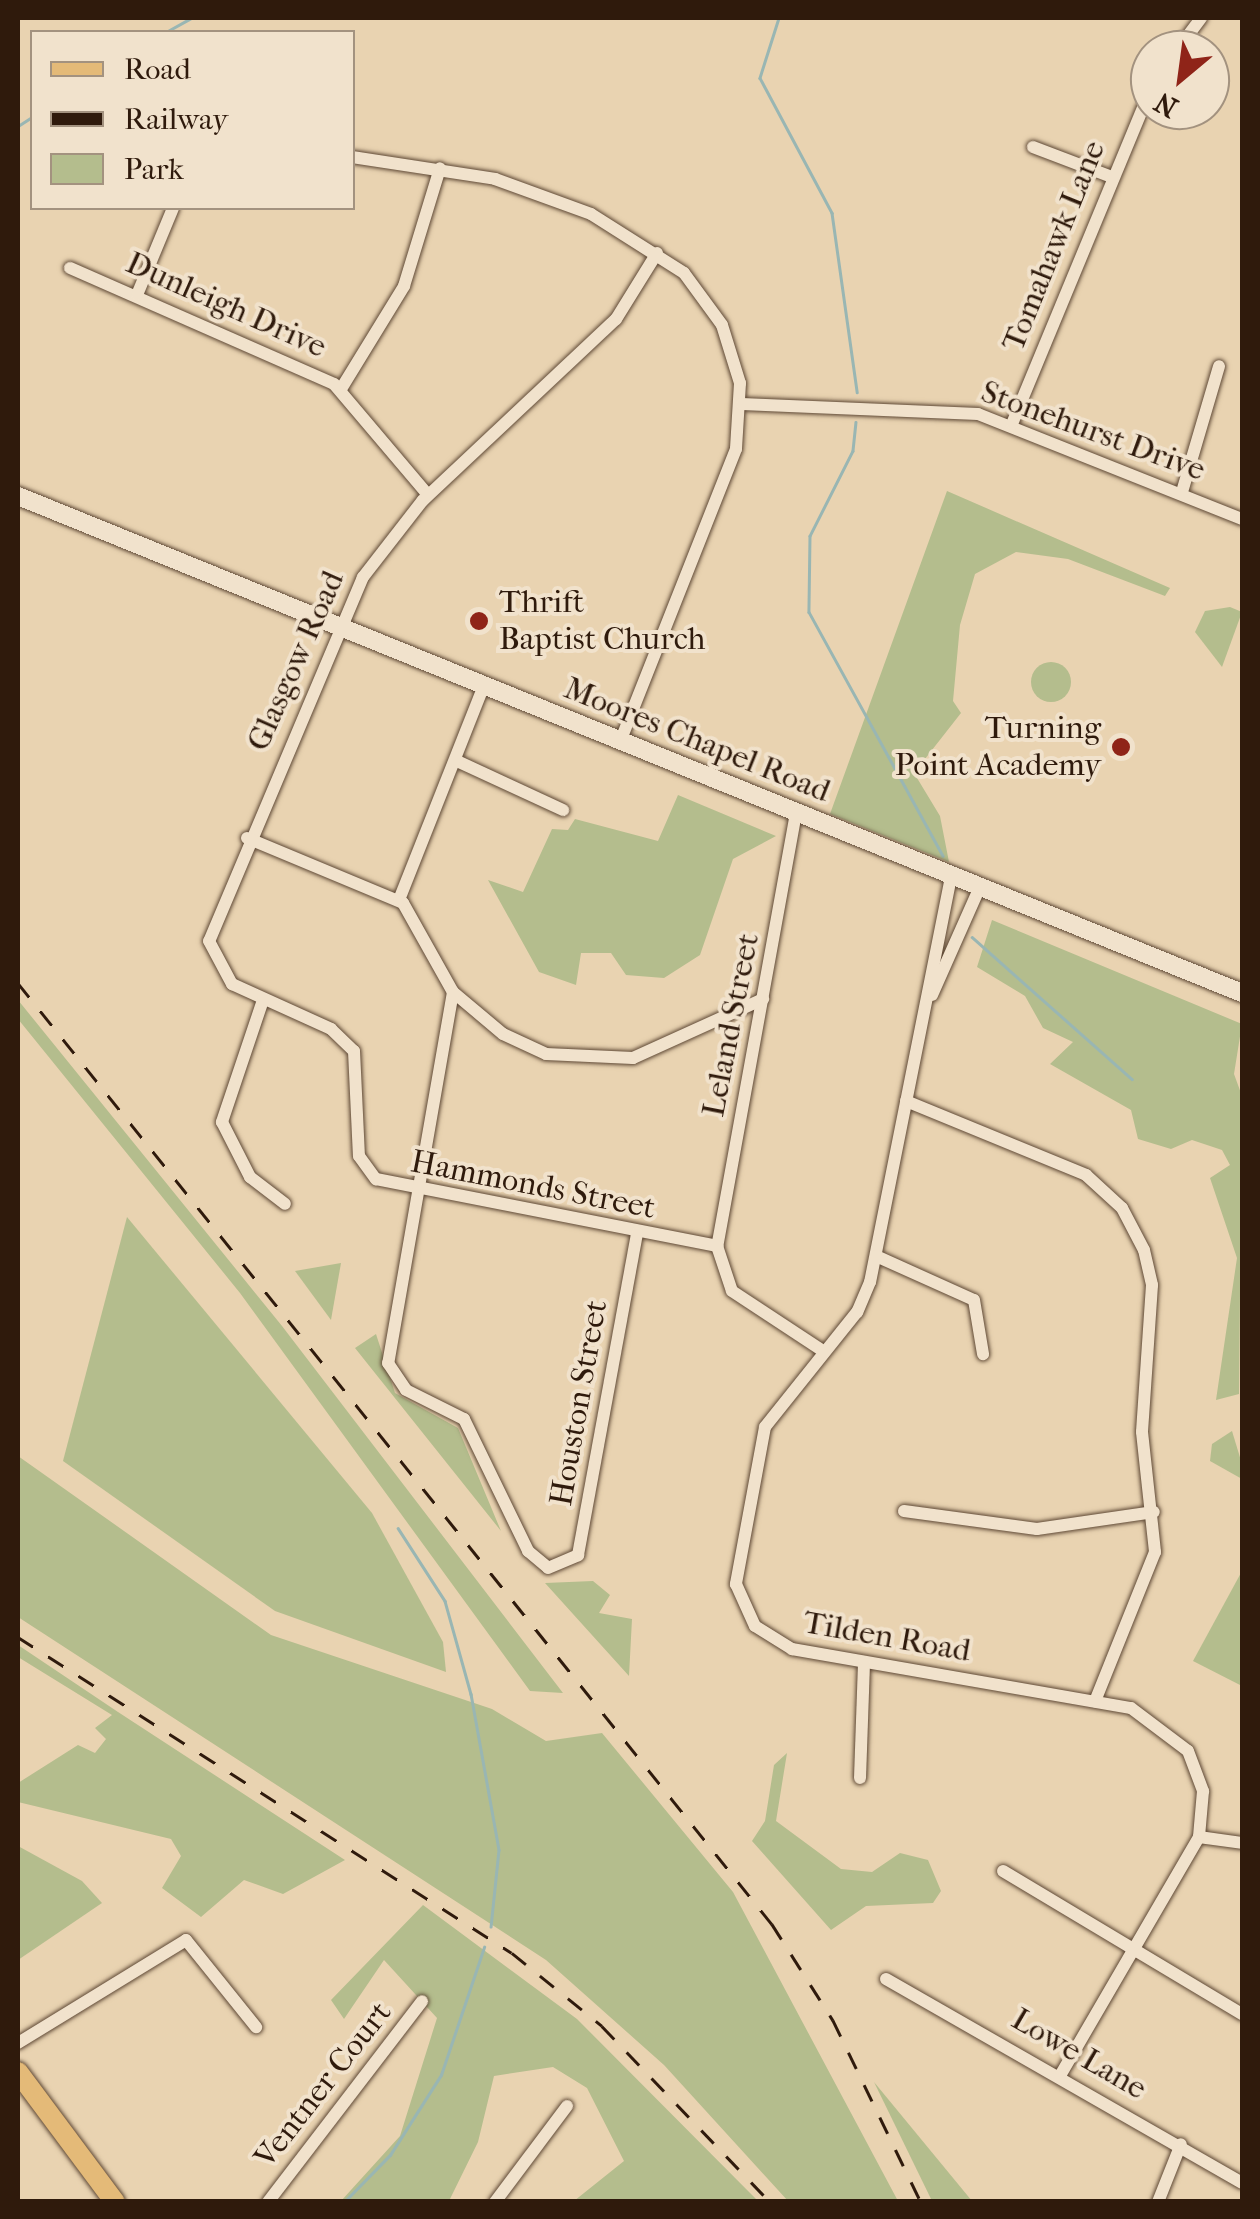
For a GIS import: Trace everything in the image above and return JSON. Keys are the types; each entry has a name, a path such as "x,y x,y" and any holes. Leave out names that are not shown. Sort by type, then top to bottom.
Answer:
{"main road":[{"name":"Moores Chapel Road","path":"18,496 1242,993"},
{"path":"18,2072 115,2202"}],"street":[{"name":"Tomahawk Lane","path":"1012,424 1133,130"},
{"path":"1034,147 1112,176"},
{"path":"355,156 440,168 555,198 658,253 716,314 742,404 730,468 620,742"},
{"path":"341,389 404,286 440,168"},
{"path":"137,295 171,210"},
{"name":"Glasgow Road","path":"212,953 212,919 338,625 377,556 428,495 598,339 658,253"},
{"name":"Dunleigh Drive","path":"70,268 341,389 428,495"},
{"path":"1182,492 1219,366"},
{"name":"Stonehurst Drive","path":"742,404 930,406 1012,424 1242,519"},
{"path":"399,900 484,685"},
{"path":"457,760 563,810"},
{"name":"Leland Street","path":"717,1246 796,813"},
{"path":"247,838 399,900 453,992 521,1044 598,1063 645,1054 763,999"},
{"name":"Tilden Road","path":"951,877 876,1256 861,1306 764,1427 736,1584 747,1616 776,1643 1142,1711 1180,1739 1201,1779 1199,1836 1061,2074"},
{"name":"Tilden Road","path":"929,1002 979,889"},
{"name":"Hammonds Street","path":"212,953 226,978 349,1044 360,1066 362,1164 385,1184 717,1246"},
{"path":"415,1191 453,992"},
{"path":"264,1000 222,1122 250,1177 285,1204"},
{"path":"906,1101 1070,1166 1132,1222 1152,1284 1141,1419 1154,1512 1149,1580 1104,1662 1094,1701"},
{"name":"Houston Street","path":"415,1191 390,1371 406,1390 464,1419 528,1551 557,1570 575,1560 581,1543 638,1234"},
{"path":"717,1246 732,1291 822,1350"},
{"path":"876,1256 974,1300 983,1354"},
{"path":"904,1511 1037,1530 1154,1512"},
{"path":"860,1778 864,1662"},
{"path":"1199,1836 1242,1844"},
{"path":"1003,1871 1242,2014"},
{"path":"18,2043 186,1940 256,2027"},
{"name":"Lowe Lane","path":"886,1980 1061,2074 1242,2183"},
{"name":"Ventner Court","path":"268,2202 422,2001"},
{"path":"495,2202 567,2106"},
{"path":"1158,2202 1181,2144"}],"green space":[{"path":"947,491 1170,588 1165,596 1068,559 1016,552 975,574 960,625 953,701 961,713 914,773 940,816 949,862 830,814"},
{"path":"1230,607 1242,612 1222,667 1195,632 1205,611"},
{"path":"1051,662 1065,668 1071,682 1065,696 1051,702 1037,696 1031,682 1037,668"},
{"path":"678,795 776,836 733,859 700,955 664,978 626,975 611,953 581,953 576,985 539,972 488,880 523,892 552,829 568,830 575,819 658,841"},
{"path":"992,920 1242,1024 1234,1074 1242,1096 1239,1394 1216,1400 1237,1258 1210,1178 1230,1165 1222,1150 1192,1140 1171,1149 1138,1139 1131,1110 1050,1064 1073,1042 1043,1028 1025,996 977,967"},
{"path":"18,1000 282,1326 563,1693 530,1691 240,1293 18,1019"},
{"path":"127,1217 372,1513 443,1642 446,1672 275,1611 63,1461"},
{"path":"341,1263 331,1320 295,1271"},
{"path":"376,1334 395,1393 458,1428 501,1531 355,1348"},
{"path":"1232,1431 1242,1464 1242,1479 1210,1461 1212,1444"},
{"path":"18,1456 271,1635 492,1709 546,1741 602,1733 733,1892 898,2201 788,2201 664,2065 546,1960 18,1617"},
{"path":"1242,1571 1242,1686 1193,1661"},
{"path":"593,1581 610,1595 599,1613 632,1619 629,1676 545,1583"},
{"path":"18,1645 345,1860 283,1894 244,1880 201,1917 162,1888 181,1856 171,1839 18,1802 18,1783 78,1745 95,1753 106,1739 95,1728 112,1715 18,1657"},
{"path":"787,1753 776,1821 841,1869 872,1872 900,1853 928,1860 941,1891 933,1903 866,1906 831,1930 752,1841 765,1821 774,1765"},
{"path":"18,1846 82,1881 102,1903 18,1960"},
{"path":"423,1905 577,2019 758,2201 574,2201 624,2161 587,2088 553,2067 494,2076 478,2142 449,2201 341,2201 400,2136 437,2018 384,1960 344,2019 331,2000"},
{"path":"874,2082 972,2201 932,2201"}],"waterway":[{"path":"170,30 191,18"},
{"path":"779,18 760,78 832,213 857,392"},
{"path":"18,126 30,118"},
{"path":"856,422 853,451 810,536 809,612 943,856"},
{"path":"972,937 1132,1079"},
{"path":"398,1528 445,1601 471,1694 499,1850 491,1927"},
{"path":"344,2202 390,2155 441,2075 484,1947"}],"railway":[{"path":"18,983 772,1924 833,2020 921,2202"},
{"path":"18,1637 512,1953 602,2026 770,2202"}],"place":[{"name":"Thrift Baptist Church","path":"479,621"},
{"name":"Turning Point Academy","path":"1121,747"}]}
